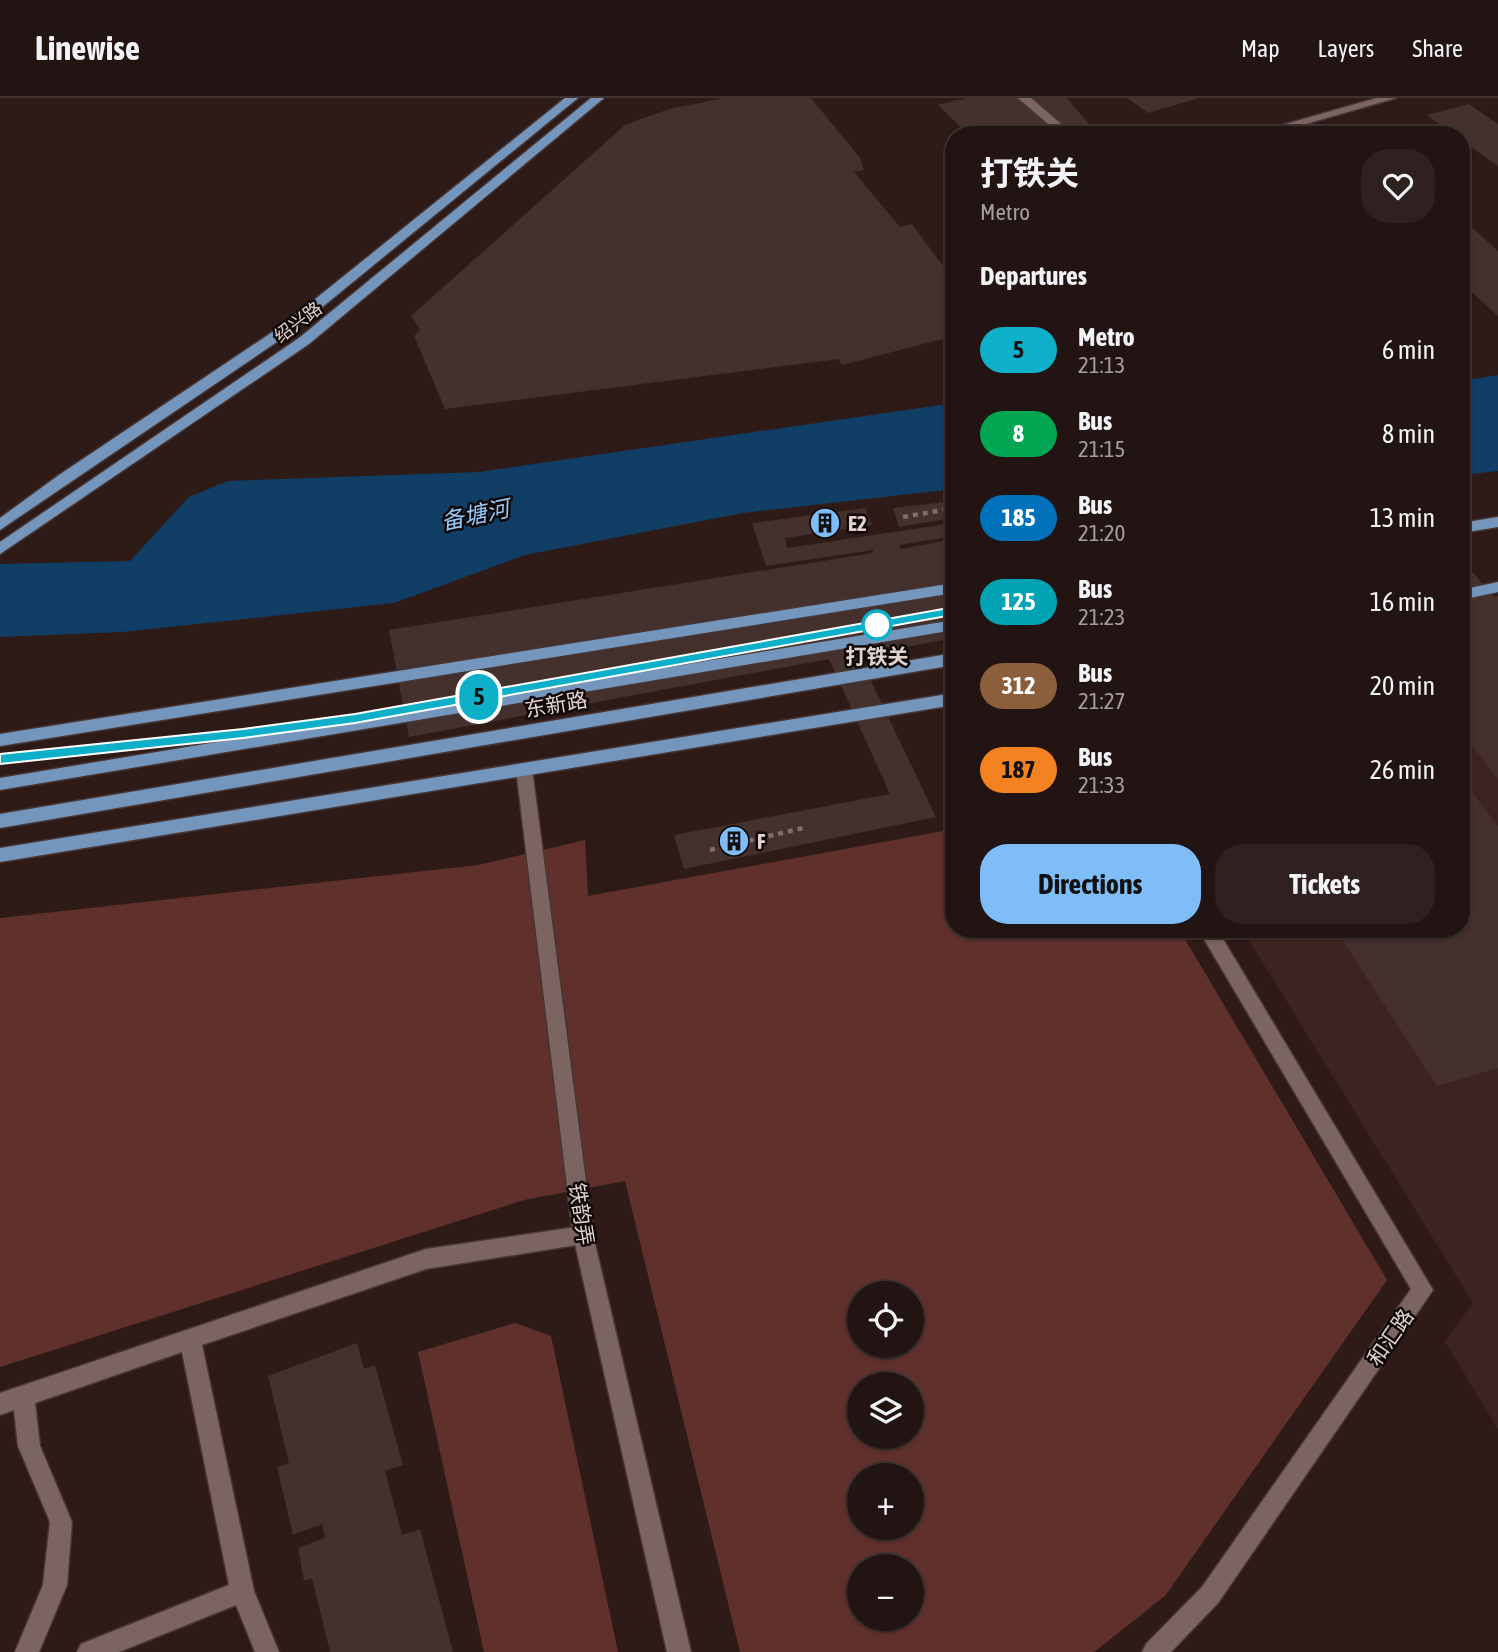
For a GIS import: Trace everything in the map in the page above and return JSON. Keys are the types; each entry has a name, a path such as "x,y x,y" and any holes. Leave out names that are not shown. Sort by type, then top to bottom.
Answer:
{"main road":[{"name":"绍兴路","path":"0,525 64,478 288,328 572,98"},
{"name":"绍兴路","path":"0,549 304,341 598,98"},
{"path":"1470,527 1498,523"},
{"path":"1470,593 1498,587"},
{"path":"0,740 945,589"},
{"name":"东新路","path":"0,784 945,626"},
{"name":"东新路","path":"0,821 945,661"},
{"path":"0,855 945,700"}],"street":[{"path":"1024,98 1057,126"},
{"path":"1286,126 1390,98"},
{"name":"铁韵弄","path":"524,769 583,1235 679,1652"},
{"name":"和汇路","path":"1154,1652 1210,1595 1423,1290 1212,938"},
{"path":"0,1404 426,1259 583,1235"},
{"path":"190,1339 242,1591 267,1652"},
{"path":"23,1396 29,1446 61,1522 55,1585 27,1652"},
{"path":"89,1652 242,1591"}],"path":[{"path":"903,517 945,510"},
{"path":"710,849 807,827"}],"shaded area":[{"path":"1498,662 1498,1429 1445,1341 1473,1303 1248,938 1470,938 1470,668"},
{"path":"945,831 945,938 1184,938 1387,1280 1165,1596 1094,1652 740,1652 625,1181 524,1200 0,1367 0,918 478,865 585,840 588,896"},
{"path":"515,1323 551,1336 618,1652 484,1652 418,1352"}],"water":[{"path":"1498,375 1498,471 1470,474 1470,380"},
{"name":"备塘河","path":"945,404 945,490 743,513 525,555 394,603 122,632 0,637 0,564 130,561 189,497 228,481 479,472"}],"building":[{"path":"724,98 811,98 860,158 864,170 854,172 900,227 912,224 945,269 945,338 842,365 839,359 445,409 414,336 420,330 411,316 625,125 669,109"},
{"path":"966,98 1067,98 1090,126 960,126 938,105"},
{"path":"1127,98 1196,98 1196,99 1148,113"},
{"path":"1469,104 1498,124 1498,166 1470,146 1470,126 1442,126 1427,115"},
{"path":"1470,226 1498,251 1498,316 1470,290"},
{"path":"945,502 945,519 899,527 893,508"},
{"name":"打铁关","path":"865,508 872,525 785,538 787,548 945,524 945,537 899,545 901,549 945,541 945,640 859,656 936,817 684,869 674,835 890,794 829,659 409,737 389,630 873,553 873,550 766,566 752,523"},
{"path":"1470,569 1494,597 1498,596 1498,779 1470,743"},
{"path":"1470,790 1498,826 1498,1068 1437,1086 1341,938 1470,938"},
{"path":"357,1343 364,1369 375,1365 403,1465 385,1471 402,1535 420,1529 453,1652 330,1652 312,1578 304,1581 298,1548 325,1538 322,1524 293,1535 277,1467 289,1463 268,1376"}],"metro line":[{"name":"5","path":"0,759 270,731 355,718 945,613"}],"place":[{"name":"E2","path":"825,523"},
{"name":"打铁关","path":"877,625"},
{"name":"F","path":"734,841"}]}
